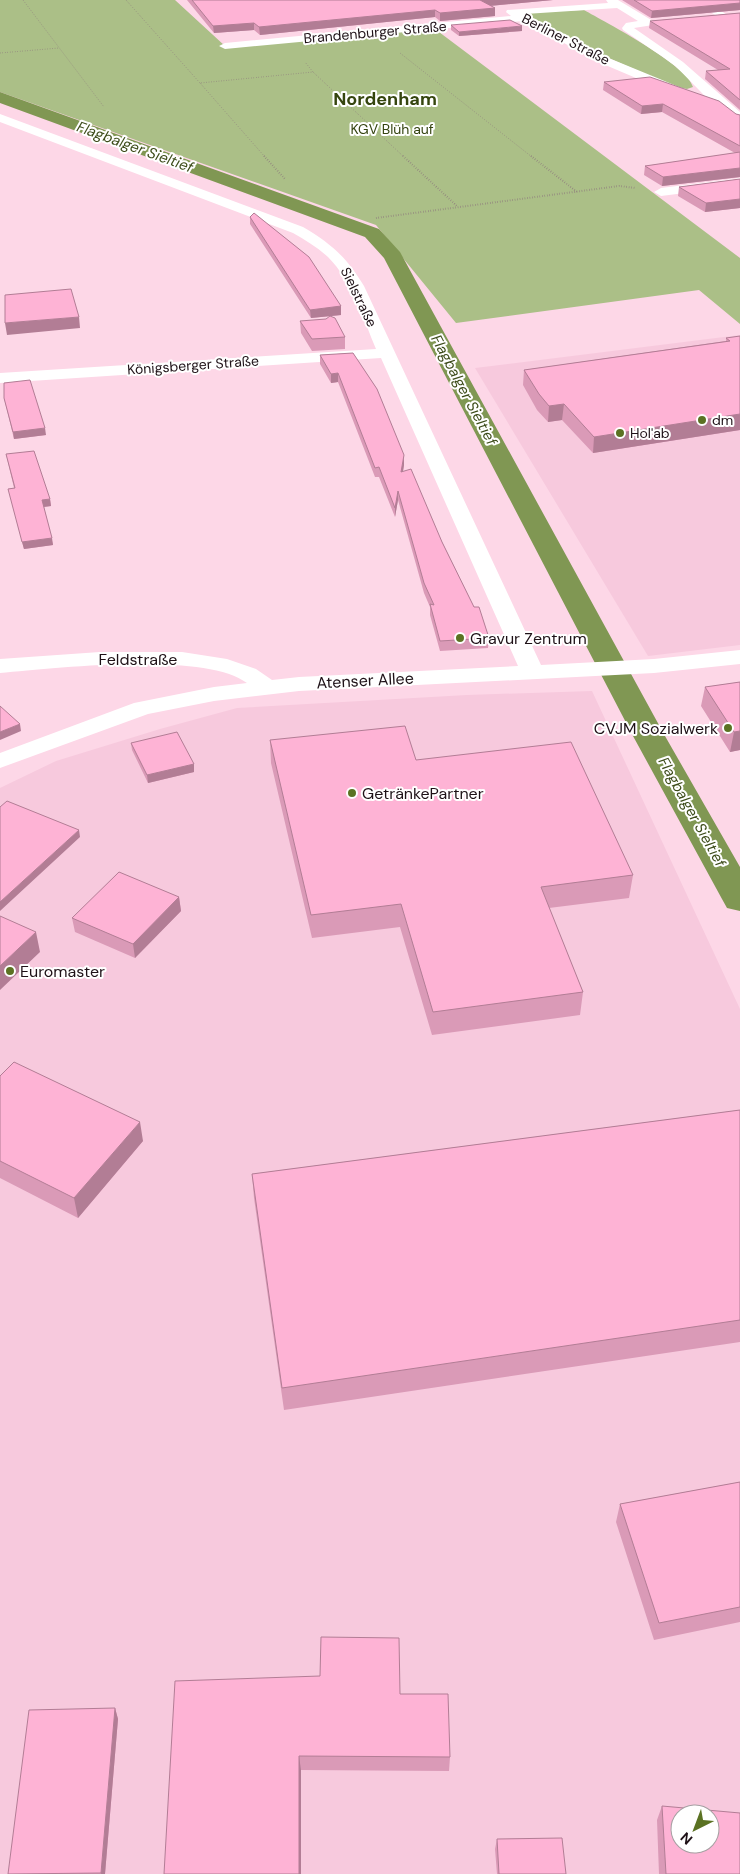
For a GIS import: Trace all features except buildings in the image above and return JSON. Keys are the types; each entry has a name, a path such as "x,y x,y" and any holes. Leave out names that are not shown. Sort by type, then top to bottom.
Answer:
{"street":[{"path":"696,0 728,16 705,18"},
{"name":"Berliner Straße","path":"723,106 663,86 592,54 510,12 615,2 653,22 630,25 628,28 679,64 723,106 740,118"},
{"name":"Brandenburger Straße","path":"225,46 525,18"},
{"name":"Sielstraße","path":"0,118 298,230 323,244 342,262 356,286 532,671"},
{"path":"661,192 740,182"},
{"name":"Königsberger Straße","path":"0,378 386,353"},
{"name":"Atenser Allee","path":"0,761 142,708 214,694 299,684 572,668 654,666 740,657"},
{"name":"Feldstraße","path":"0,666 76,659 176,658 229,665 262,680 268,688"}],"path":[{"path":"23,0 104,107"},
{"path":"126,0 285,179"},
{"path":"0,53 59,48"},
{"path":"396,50 577,192"},
{"path":"303,60 313,72 458,207"},
{"path":"200,83 313,72"},
{"path":"376,218 619,186 661,192"}],"shaded area":[{"path":"740,335 740,645 648,656 475,368"},
{"path":"592,691 740,1009 740,1874 0,1874 0,788 56,761 237,708 467,695"}],"green space":[{"name":"KGV Blüh auf","path":"0,0 175,0 225,46 435,29 740,258 740,324 699,290 456,323 376,225 0,92"},
{"path":"584,10 662,56 688,78 693,87 687,89 673,86 590,50 526,15 531,12"}],"waterway":[{"name":"Flagbalger Sieltief","path":"0,97 372,233 393,256 649,736 740,899"}],"place":[{"name":"dm","path":"702,420"},
{"name":"Hol'ab","path":"620,433"},
{"name":"Gravur Zentrum","path":"460,638"},
{"name":"CVJM Sozialwerk","path":"728,728"},
{"name":"GetränkePartner","path":"352,793"},
{"name":"Euromaster","path":"10,971"}],"district":[{"name":"Nordenham","path":"385,99"}]}
